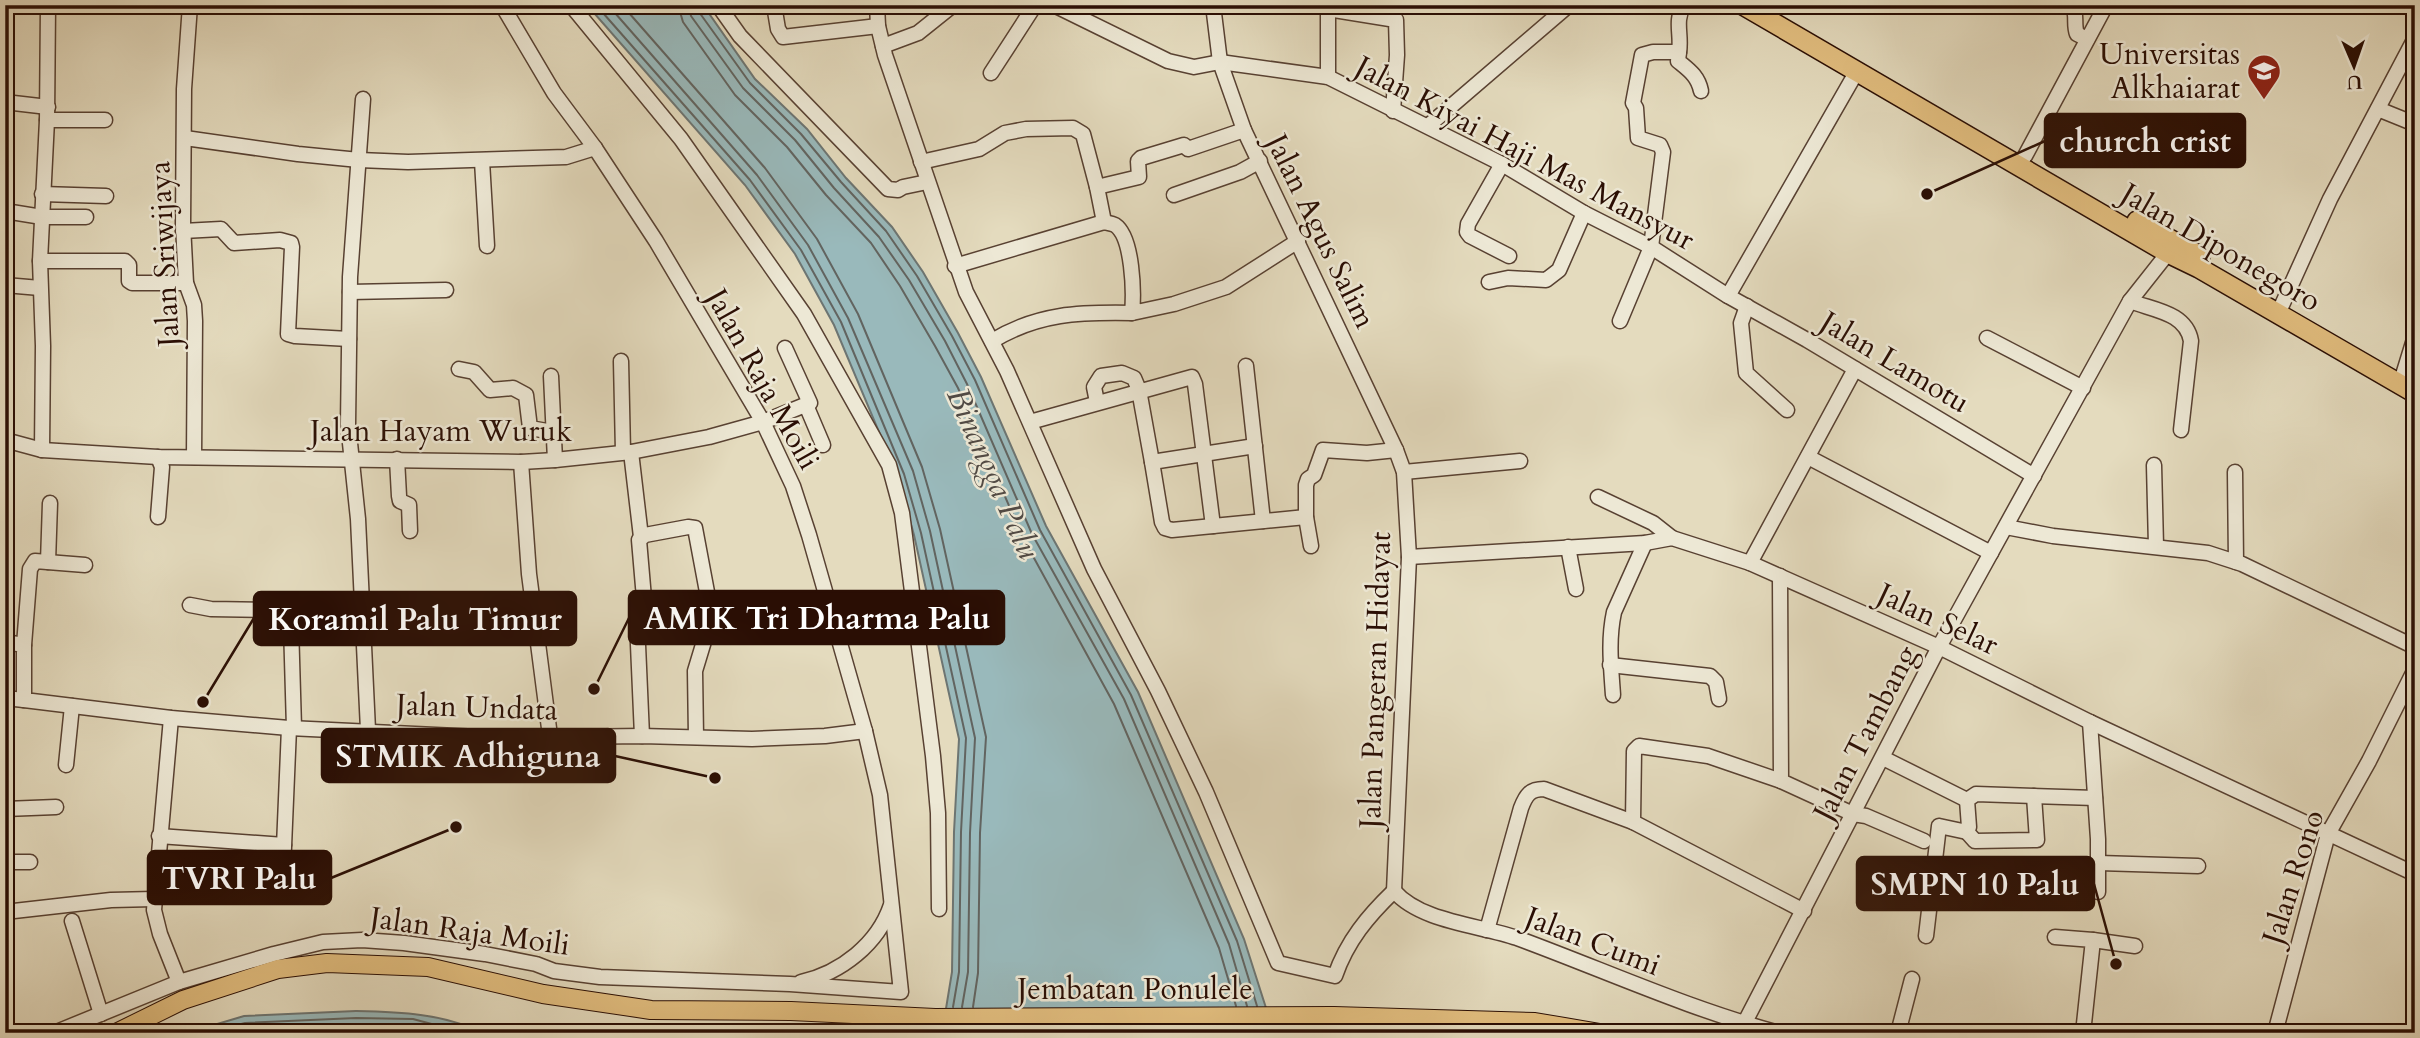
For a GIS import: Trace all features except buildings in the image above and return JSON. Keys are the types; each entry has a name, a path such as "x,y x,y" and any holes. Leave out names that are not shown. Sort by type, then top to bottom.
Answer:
{"highway":[{"name":"Jalan Diponegoro","path":"1743,5 2168,253 2199,268 2415,393"},
{"name":"Jalan Diponegoro","path":"1764,5 1859,63 2237,277 2409,378"}],"main road":[{"name":"Jembatan Ponulele","path":"116,1033 183,1000 278,969 327,963 428,967 544,994 651,1010 792,1011 935,1018 1334,1016 1535,1022 1600,1033"}],"street":[{"path":"42,450 43,346 40,261 48,114 48,5"},
{"name":"Jalan Sriwijaya","path":"190,5 184,89 183,231 186,284 194,305 195,321 194,457"},
{"name":"Jalan Raja Moili","path":"54,1033 179,982 311,945 362,940 485,954 536,964 554,971 600,977 790,984 901,992 880,795 865,731 801,509 763,422 656,242 595,148 554,93 502,5"},
{"path":"571,5 681,139 804,314 889,465 902,513 933,756 938,813 939,909"},
{"path":"718,5 740,36 888,189 898,190 927,182"},
{"path":"774,5 782,37 877,26"},
{"path":"877,5 877,26 955,266 1030,422 1094,569 1206,792 1278,963 1335,976 1355,934 1372,912 1394,891"},
{"path":"883,46 918,33 953,5"},
{"path":"991,73 1035,5"},
{"name":"Jalan Kiyai Haji Mas Mansyur","path":"1054,5 1168,61 1194,66 1220,62 1328,77 1502,164 1584,213 1651,247 1728,296"},
{"name":"Jalan Agus Salim","path":"1213,5 1220,62 1244,130 1404,472"},
{"path":"1428,126 1569,5"},
{"path":"1684,5 1677,22 1681,38 1678,61 1693,73 1701,91"},
{"path":"2073,5 2076,13 2074,27 2077,34 2087,39"},
{"path":"2025,156 2106,5"},
{"path":"1328,77 1328,7 1396,20 1397,55 1393,111"},
{"path":"2282,305 2321,215 2414,43"},
{"path":"1620,321 1651,247 1663,152 1660,145 1638,138 1634,91 1642,55 1653,52 1679,52"},
{"path":"1728,296 1857,71"},
{"path":"363,99 350,292 348,424 358,519 361,628 368,730"},
{"path":"5,102 48,114 105,120"},
{"path":"2378,109 2415,124"},
{"path":"921,162 979,149 1005,133 1053,127 1073,128 1083,134 1104,222"},
{"path":"1097,187 1139,177 1138,161 1141,158 1184,145 1188,149 1244,130"},
{"path":"184,138 359,160 482,161 566,157 595,148"},
{"path":"482,161 487,246"},
{"path":"1174,195 1240,172 1260,161"},
{"path":"1502,164 1466,232 1508,256"},
{"path":"42,194 106,196"},
{"path":"5,211 42,218 86,217"},
{"path":"1489,282 1508,278 1546,280 1553,277 1559,270 1584,213"},
{"path":"955,266 1104,222 1115,226 1124,238 1133,272 1132,313"},
{"path":"183,231 225,230 234,243 280,240 291,243 288,334 349,339"},
{"path":"992,341 1011,329 1035,320 1074,313 1132,313 1174,304 1226,287 1298,241"},
{"name":"Jalan Tambang","path":"1744,1024 1939,647 2130,301 2168,253"},
{"path":"40,261 127,261 130,265 129,281 132,283 186,284"},
{"path":"5,285 40,288"},
{"path":"350,292 446,290"},
{"name":"Jalan Lamotu","path":"1728,296 2034,476"},
{"path":"2130,301 2179,320 2186,326 2190,336 2181,430"},
{"path":"1747,306 1741,323 1746,373 1787,410"},
{"path":"2409,378 2415,336"},
{"path":"1987,338 2083,388"},
{"path":"785,348 810,403 806,405 823,445"},
{"path":"621,361 627,452 641,537 639,547 645,610 637,622 642,736"},
{"path":"1246,366 1263,521"},
{"path":"459,369 474,372 490,390 513,388 526,395 530,428 553,432"},
{"path":"1750,563 1856,369"},
{"path":"1097,402 1095,383 1101,376 1122,373 1135,378 1165,528 1172,530 1306,517"},
{"path":"551,376 555,460"},
{"path":"1030,422 1186,377 1194,378 1213,526"},
{"name":"Jalan Hayam Wuruk","path":"5,440 42,450 158,457 521,462 627,452 709,437 763,422 806,405"},
{"path":"1152,462 1255,446"},
{"path":"1311,546 1306,517 1306,482 1314,474 1323,450 1367,453 1396,450"},
{"path":"158,457 162,467 158,517"},
{"path":"1808,457 1991,554"},
{"path":"397,459 399,496 400,500 409,505 410,531"},
{"path":"1404,472 1520,461"},
{"path":"521,462 533,605 550,736"},
{"path":"2154,465 2156,546"},
{"name":"Jalan Pangeran Hidayat","path":"1394,891 1409,556 1404,472"},
{"path":"2235,472 2236,562"},
{"path":"1598,498 1653,523 1672,538"},
{"path":"48,562 50,503"},
{"path":"641,537 688,527 695,528 698,538 708,592 708,612 705,638 695,671 696,737"},
{"path":"2006,527 2065,537 2208,553 2236,562 2415,647"},
{"name":"Jalan Selar","path":"1409,556 1645,543 1672,538 1750,563 1939,647 2090,722 2415,874"},
{"path":"1613,695 1609,637 1614,612 1645,543"},
{"path":"1568,547 1576,589"},
{"path":"24,700 24,645 30,569 35,561 85,565"},
{"path":"1780,576 1781,781"},
{"path":"190,605 211,609 274,610 288,617 291,728 282,894"},
{"path":"361,628 533,605"},
{"path":"5,642 24,645"},
{"path":"1610,665 1710,676 1716,682 1719,699"},
{"name":"Jalan Rono","path":"2275,1033 2328,834 2369,761 2415,669"},
{"name":"Jalan Undata","path":"5,698 170,718 291,728 499,738 786,738 865,731"},
{"path":"66,765 72,706"},
{"path":"170,718 154,899 155,919 179,982"},
{"path":"2090,722 2099,863 2098,892"},
{"path":"1633,822 1634,751 1639,746 1708,755 1781,781 1853,814 1867,816 1924,841"},
{"path":"1883,758 1967,800"},
{"path":"1487,930 1521,808 1528,793 1534,789 1544,789 1633,822 1804,911"},
{"path":"1967,800 1976,794 2095,798"},
{"path":"1926,936 1939,827 1967,832 1975,841 2037,840 2034,796"},
{"path":"1967,800 1967,832"},
{"path":"5,809 56,807"},
{"path":"159,836 284,845"},
{"path":"5,862 30,862"},
{"path":"2099,863 2198,866"},
{"name":"Jalan Cumi","path":"1394,891 1413,907 1513,937 1646,989 1744,1024 1779,1033"},
{"path":"5,912 111,900 154,899"},
{"path":"790,984 827,973 849,960 882,926 891,904"},
{"path":"72,921 101,1014"},
{"path":"2055,937 2135,946"},
{"path":"2083,1033 2093,940"},
{"path":"1899,1033 1912,979"}],"water":[{"name":"Binangga Palu","path":"587,5 703,5 755,79 807,129 846,178 892,227 923,272 981,377 1046,526 1138,692 1244,939 1274,1033 942,1033 952,972 954,832 959,739 914,535 898,477 834,325 795,254 745,185"},
{"path":"356,1011 404,1013 436,1018 452,1021 482,1033 187,1033 244,1016"}],"place":[{"name":"Universitas Alkhaiarat","path":"2264,101"},
{"name":"church crist","path":"1927,194"},
{"name":"AMIK Tri Dharma Palu","path":"594,689"},
{"name":"Koramil Palu Timur","path":"203,702"},
{"name":"STMIK Adhiguna","path":"715,778"},
{"name":"TVRI Palu","path":"456,827"},
{"name":"SMPN 10 Palu","path":"2116,964"}]}
